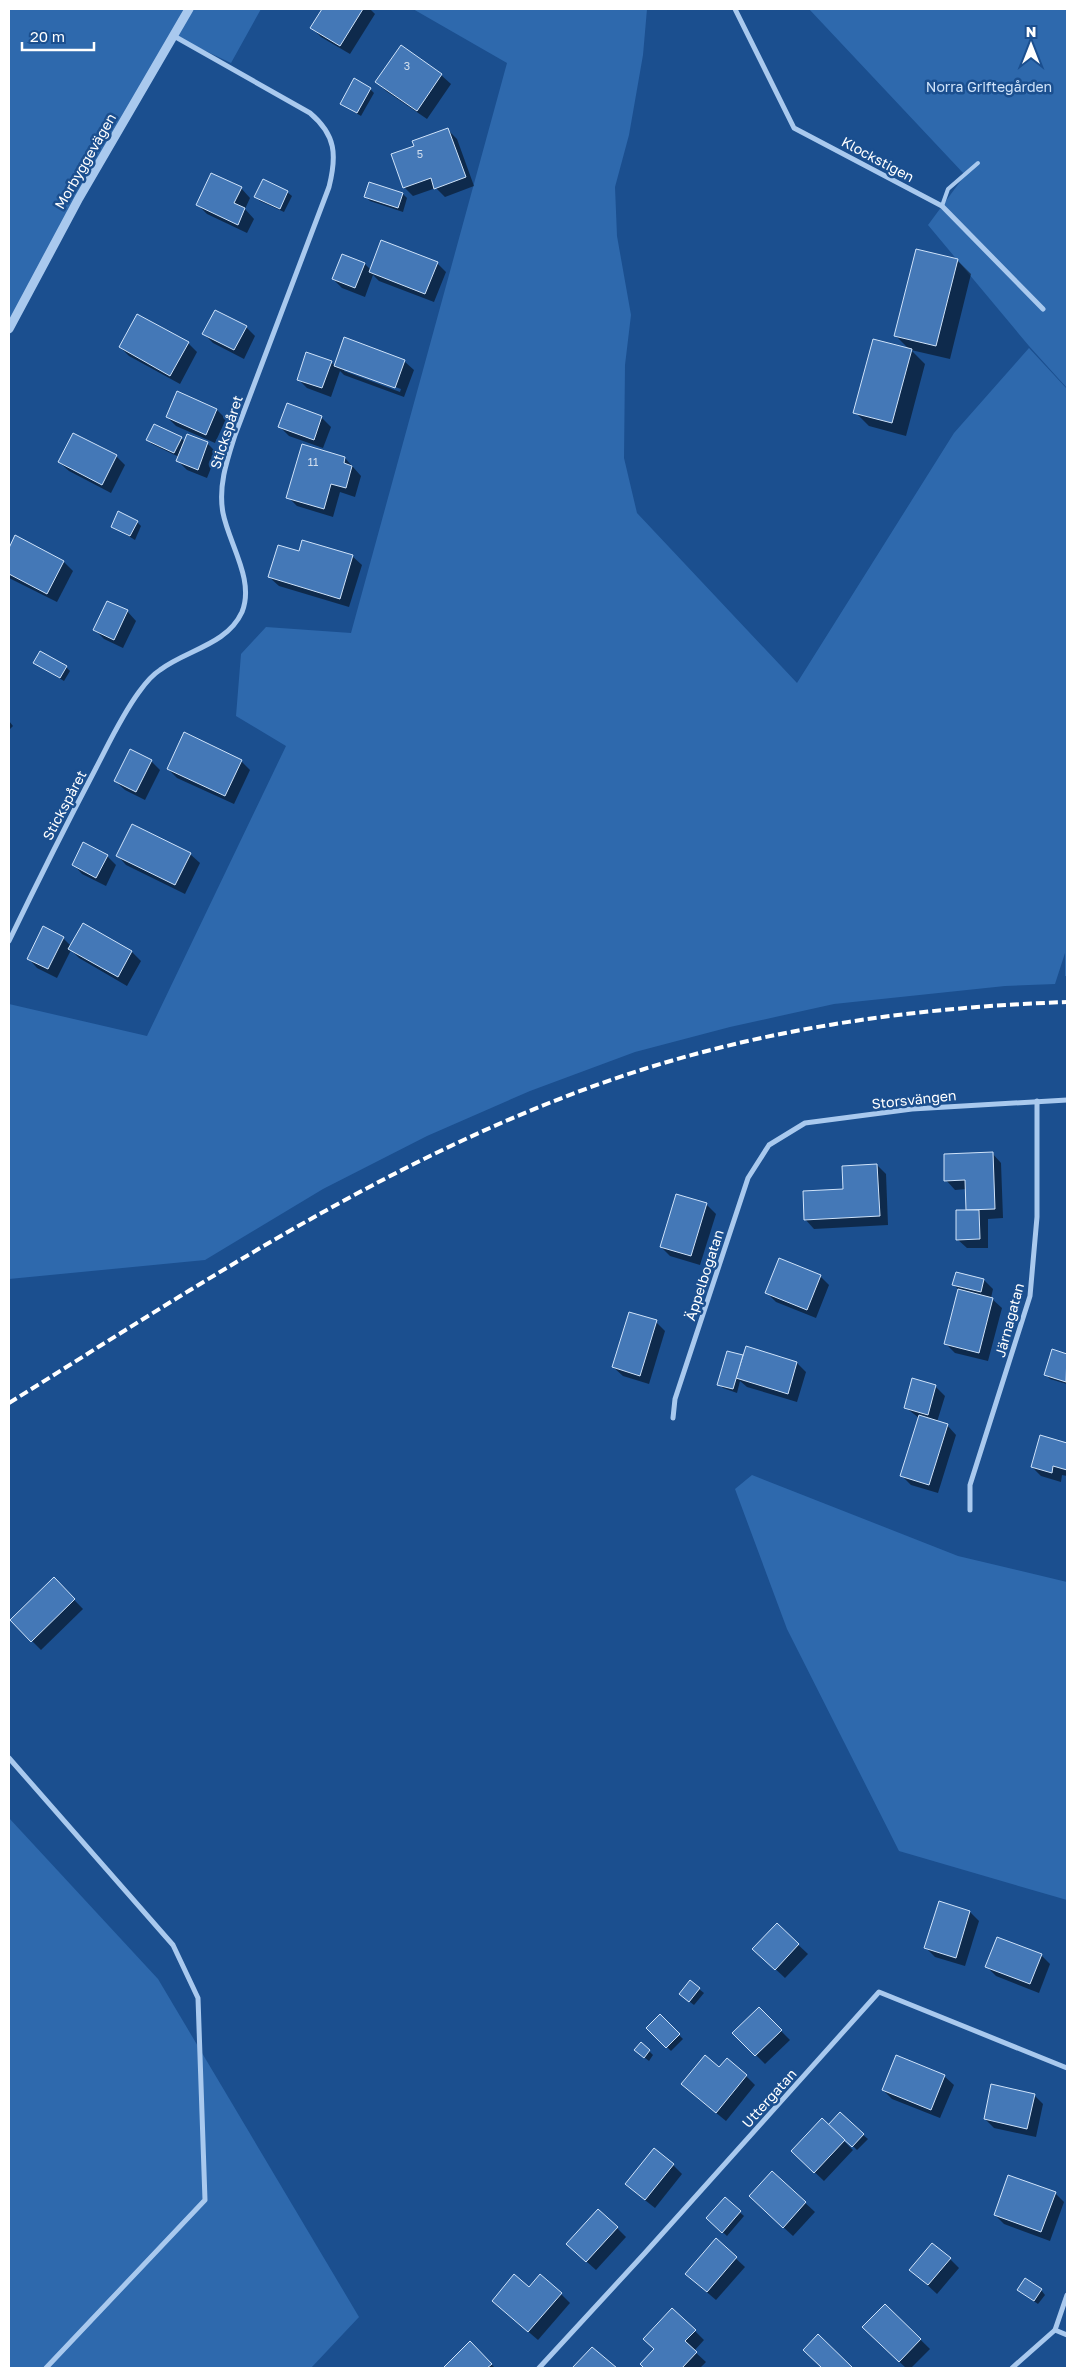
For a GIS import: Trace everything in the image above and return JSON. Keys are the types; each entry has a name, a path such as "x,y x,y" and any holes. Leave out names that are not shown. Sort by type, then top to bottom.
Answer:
{"street":[{"name":"Morbyggevägen","path":"9,329 79,198 189,9"},
{"name":"Klockstigen","path":"735,9 794,128 942,206 1043,309"},
{"name":"Stickspåret","path":"9,941 61,834 139,692 159,670 209,644 230,629 242,612 245,591 242,569 223,512 221,492 224,470 235,435 329,187 334,166 333,144 324,125 310,113 174,36"},
{"name":"Storsvängen","path":"769,1145 805,1123 912,1109 1067,1100"},
{"name":"Järnagatan","path":"970,1510 970,1485 1030,1296 1037,1218 1037,1101"},
{"name":"Äppelbogatan","path":"673,1418 674,1399 748,1178 769,1145"},
{"path":"9,1758 173,1945 198,1998 204,2200 46,2368"},
{"name":"Uttergatan","path":"539,2368 879,1992 1067,2068"},
{"path":"1012,2368 1055,2330 1067,2295"},
{"path":"1055,2330 1067,2335"}],"lane":[{"path":"942,206 948,189 978,163"}],"green space":[{"path":"9,9 261,9 231,63 174,36 9,329"},
{"path":"413,9 647,9 643,55 629,135 615,187 617,236 631,315 625,365 624,458 637,513 797,683 954,433 1029,348 1067,389 1067,976 1065,976 1065,953 1055,984 1005,986 834,1004 730,1027 635,1052 530,1091 427,1136 323,1189 205,1260 9,1279 9,1004 147,1036 286,746 236,716 241,654 266,627 351,633 507,63"},
{"name":"Norra Griftegården","path":"809,9 1067,9 1067,388 1029,346 928,225 965,175"},
{"path":"752,1475 958,1556 1067,1582 1067,1900 899,1851 787,1629 735,1489"},
{"path":"9,1818 158,1979 359,2317 311,2368 9,2368"}],"building":[{"path":"322,9 363,9 340,46 310,28"},
{"path":"401,45 442,74 417,111 375,82"},
{"path":"354,78 371,88 357,113 340,104"},
{"path":"448,128 466,177 434,189 431,178 403,188 391,154 414,146 412,141"},
{"path":"211,173 242,187 234,203 245,208 238,225 196,205"},
{"path":"263,179 288,191 280,209 254,197"},
{"path":"369,182 403,193 398,208 364,197"},
{"path":"381,240 438,262 425,294 369,272"},
{"path":"916,249 958,259 936,346 894,336"},
{"path":"342,254 365,263 355,288 332,279"},
{"path":"215,310 247,326 234,350 202,334"},
{"path":"137,314 189,342 170,376 119,347"},
{"path":"344,337 405,360 395,388 334,366"},
{"path":"873,339 912,349 892,423 853,413"},
{"path":"306,352 332,361 322,388 297,380"},
{"path":"177,391 217,409 206,435 166,417"},
{"path":"287,403 322,416 314,440 278,427"},
{"path":"154,424 182,437 174,453 146,440"},
{"path":"73,433 117,455 102,485 58,462"},
{"path":"187,434 208,442 198,470 176,461"},
{"path":"302,444 345,457 344,463 352,466 346,488 331,484 324,509 286,498"},
{"path":"118,511 138,521 130,536 111,527"},
{"path":"15,535 64,561 47,594 9,574 9,548"},
{"path":"302,540 353,555 340,599 268,577 278,545 299,551"},
{"path":"107,601 128,610 114,640 93,630"},
{"path":"40,651 67,666 60,678 33,663"},
{"path":"184,732 242,760 225,796 167,769"},
{"path":"130,749 152,760 136,792 114,781"},
{"path":"132,824 191,853 175,885 116,856"},
{"path":"83,842 108,855 96,878 72,865"},
{"path":"83,923 132,951 118,977 68,949"},
{"path":"43,926 64,937 48,969 27,959"},
{"path":"993,1152 995,1209 966,1210 965,1180 944,1181 944,1154"},
{"path":"877,1164 880,1216 804,1220 803,1191 843,1189 842,1166"},
{"path":"676,1194 707,1203 691,1256 660,1247"},
{"path":"956,1210 979,1210 980,1239 956,1240"},
{"path":"779,1258 821,1275 807,1310 765,1293"},
{"path":"956,1272 984,1279 981,1292 952,1285"},
{"path":"958,1289 993,1298 979,1353 944,1344"},
{"path":"629,1312 657,1320 640,1376 612,1367"},
{"path":"746,1346 797,1362 788,1394 736,1378"},
{"path":"1052,1349 1067,1354 1066,1382 1044,1375"},
{"path":"727,1351 743,1355 733,1389 717,1385"},
{"path":"912,1378 936,1385 928,1415 904,1408"},
{"path":"919,1415 948,1424 929,1485 900,1476"},
{"path":"1040,1435 1067,1443 1067,1470 1053,1466 1052,1473 1031,1467"},
{"path":"54,1577 75,1599 31,1642 10,1620"},
{"path":"939,1901 970,1911 956,1958 924,1948"},
{"path":"777,1923 799,1944 775,1970 752,1949"},
{"path":"997,1937 1042,1954 1030,1984 985,1967"},
{"path":"690,1980 700,1988 689,2002 679,1994"},
{"path":"759,2007 782,2030 755,2056 732,2033"},
{"path":"660,2014 680,2034 666,2048 646,2028"},
{"path":"641,2042 650,2050 644,2058 634,2050"},
{"path":"705,2055 719,2067 727,2058 747,2075 716,2113 681,2084"},
{"path":"896,2055 945,2075 931,2110 882,2090"},
{"path":"991,2084 1035,2094 1027,2129 984,2119"},
{"path":"840,2112 864,2134 852,2147 828,2125"},
{"path":"822,2118 845,2140 814,2173 791,2151"},
{"path":"654,2148 674,2164 645,2200 625,2184"},
{"path":"772,2171 806,2202 783,2228 749,2196"},
{"path":"1008,2175 1056,2192 1041,2232 994,2215"},
{"path":"725,2197 741,2211 722,2233 706,2218"},
{"path":"598,2209 618,2227 586,2262 566,2244"},
{"path":"716,2238 737,2257 707,2292 685,2274"},
{"path":"932,2243 951,2258 928,2285 909,2270"},
{"path":"514,2274 529,2287 540,2274 562,2293 528,2332 492,2301"},
{"path":"1025,2278 1042,2289 1034,2301 1017,2290"},
{"path":"885,2304 921,2339 899,2362 862,2327"},
{"path":"672,2308 696,2330 685,2341 697,2352 682,2368 644,2368 640,2364 654,2349 643,2339"},
{"path":"818,2334 853,2368 822,2368 803,2350"},
{"path":"470,2341 492,2364 487,2368 443,2368"},
{"path":"592,2347 617,2368 572,2368"}],"railway":[{"path":"9,1403 161,1308 315,1217 394,1174 474,1135 556,1100 641,1070 693,1055 798,1030 905,1014 1067,1002"}]}
